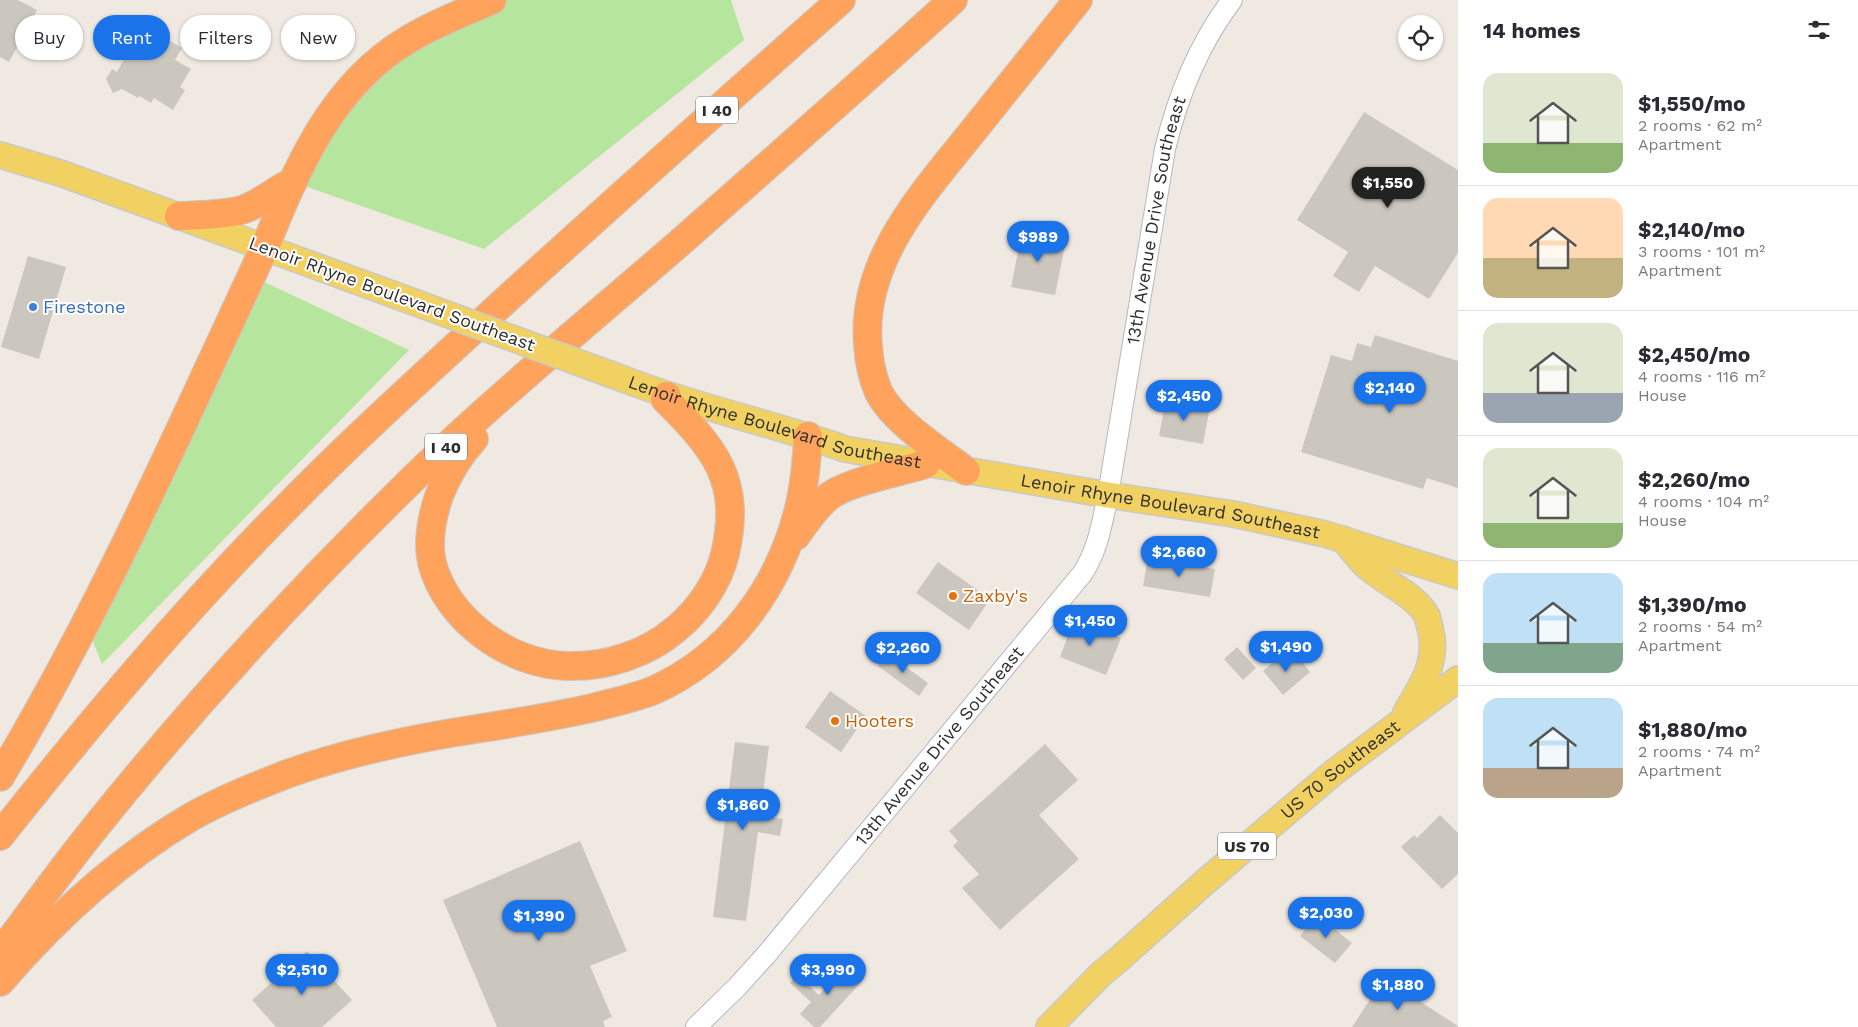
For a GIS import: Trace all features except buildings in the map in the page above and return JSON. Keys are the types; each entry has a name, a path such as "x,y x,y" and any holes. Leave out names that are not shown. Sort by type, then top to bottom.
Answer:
{"highway":[{"path":"0,777 51,690 86,624 265,248 286,195 329,115 349,89 375,63 405,41 492,0"},
{"name":"I 40","path":"0,836 100,713 161,642 218,579 334,460 400,397 594,220 841,0"},
{"name":"I 40","path":"0,954 97,825 149,762 241,657 332,560 450,443 685,238 952,0"},
{"path":"966,471 900,419 889,408 880,394 873,379 867,338 870,302 874,284 889,248 906,218 1078,0"},
{"path":"180,216 239,211 258,203 282,186 293,182"},
{"path":"530,372 471,442 453,468 436,506 431,524 430,547 432,563 440,585 466,621 480,633 504,648 533,660 556,665 590,665 612,661 643,651 661,641 686,621 700,605 713,585 723,562 729,537 730,511 724,473 712,453 690,424 665,399 667,396"},
{"path":"781,561 793,530 800,504 805,477 808,436"},
{"path":"0,982 41,936 114,870 177,826 236,794 289,774 365,750 432,736 582,710 632,698 669,682 703,661 733,634 758,603 805,523 834,493 862,482 926,464"}],"main road":[{"name":"Lenoir Rhyne Boulevard Southeast","path":"0,155 63,174 180,216 667,396 808,436 845,449 1108,495 1234,514 1343,539 1458,576"},
{"path":"1343,539 1369,570 1401,591 1427,616 1433,638 1432,661 1426,678 1398,724"},
{"name":"US 70 Southeast","path":"1049,1027 1101,974 1190,894 1333,773 1458,679"}],"street":[{"name":"13th Avenue Drive Southeast","path":"696,1027 737,987 766,955 1082,574 1096,548 1108,495 1163,158 1170,127 1180,96 1199,52 1232,0"}],"green space":[{"path":"497,0 731,0 744,40 484,249 293,182 349,89"},
{"path":"260,280 409,350 102,664 86,624"}],"place":[{"name":"Firestone","path":"33,307"},
{"name":"Zaxby's","path":"953,596"},
{"name":"Hooters","path":"835,721"}]}
